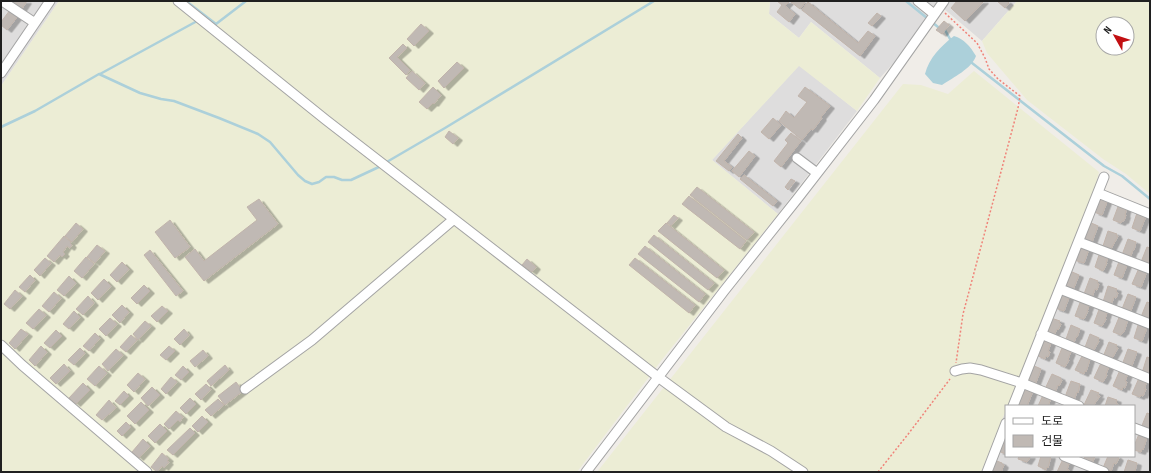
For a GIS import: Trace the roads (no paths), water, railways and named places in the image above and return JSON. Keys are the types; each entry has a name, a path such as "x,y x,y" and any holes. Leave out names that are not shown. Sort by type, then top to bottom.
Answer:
{"street":[{"path":"2,1 35,23"},
{"path":"2,68 50,1"},
{"path":"178,1 326,120 658,377 726,427 803,472"},
{"path":"586,472 724,291 874,100 939,8 918,1"},
{"path":"797,158 817,174"},
{"path":"1013,405 1104,177"},
{"path":"1098,193 1150,214"},
{"path":"245,390 312,340 454,219"},
{"path":"1079,242 1150,269"},
{"path":"1060,289 1150,324"},
{"path":"1041,334 1150,379"},
{"path":"1,345 22,365 146,472"},
{"path":"955,371 970,368 981,370 1022,383 1077,405"},
{"path":"1135,428 1150,434"},
{"path":"987,472 1005,429"},
{"path":"1066,457 1104,472"}],"water":[{"path":"954,36 961,39 971,49 976,56 974,61 957,76 942,85 933,83 925,74 929,63 936,53"}],"waterway":[{"path":"186,1 216,24 246,1"},
{"path":"385,163 654,1"},
{"path":"906,1 938,27"},
{"path":"100,74 199,20"},
{"path":"945,30 950,39"},
{"path":"972,63 1104,166 1122,176 1150,199"},
{"path":"1,127 35,111 99,74 140,93 174,101 258,134 270,142 298,175 305,181 312,184 319,182 326,177 351,180 381,166"}]}
